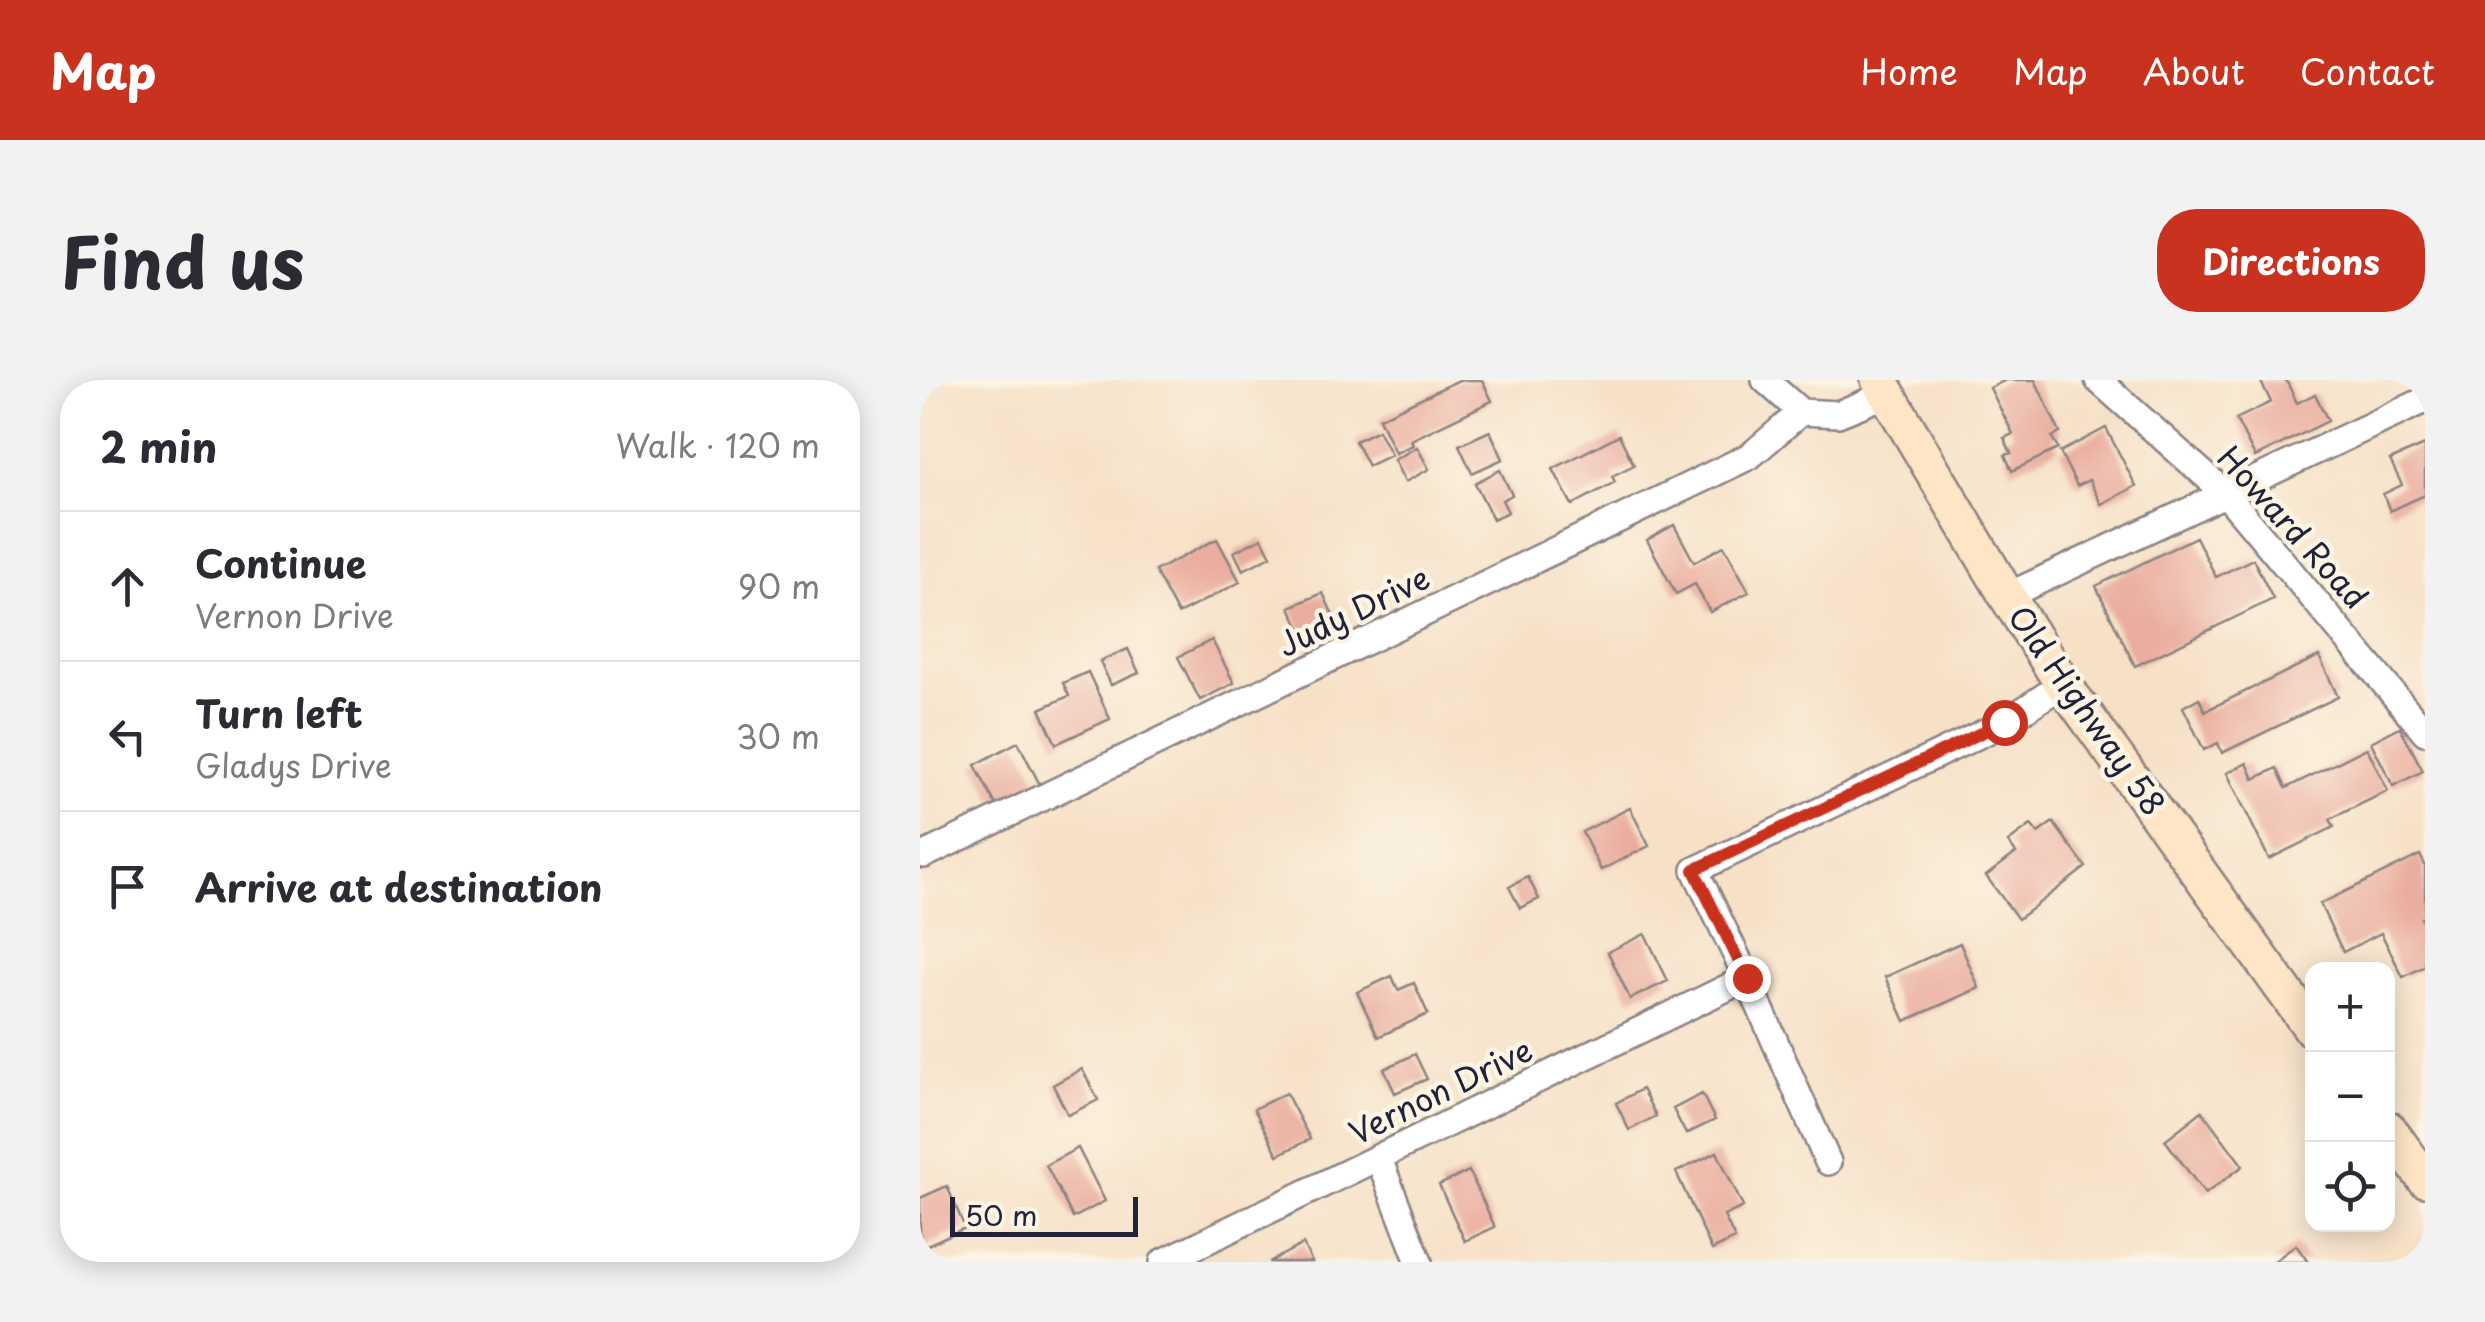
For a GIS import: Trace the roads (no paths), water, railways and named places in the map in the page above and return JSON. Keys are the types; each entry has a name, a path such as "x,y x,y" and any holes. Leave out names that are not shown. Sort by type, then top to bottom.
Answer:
{"main road":[{"name":"Old Highway 58","path":"1883,387 2063,684 2305,1018"},
{"path":"2395,1138 2425,1179"}],"street":[{"path":"1765,380 1801,412 1838,414 1883,387"},
{"name":"Howard Road","path":"2098,380 2225,493 2425,732"},
{"path":"2007,596 2425,400"},
{"name":"Judy Drive","path":"924,856 1750,456 1801,412"},
{"path":"1828,1162 1747,978 1694,870 2004,722 2063,684"},
{"name":"Vernon Drive","path":"1163,1262 1747,978"},
{"path":"1378,1159 1419,1262"}]}
